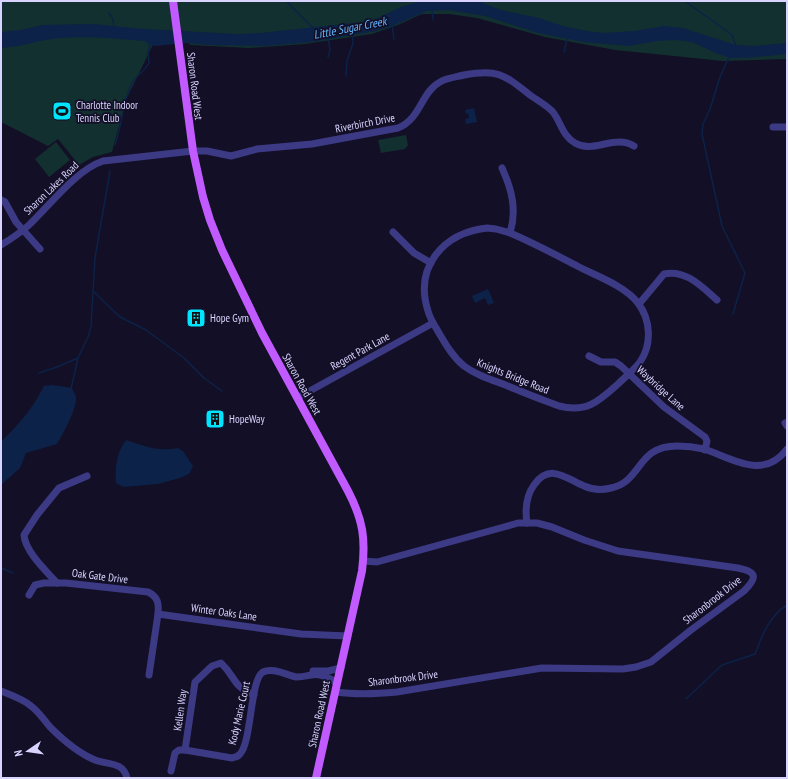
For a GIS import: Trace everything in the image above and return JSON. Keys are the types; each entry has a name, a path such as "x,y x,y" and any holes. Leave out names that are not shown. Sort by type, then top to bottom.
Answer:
{"main road":[{"name":"Sharon Road West","path":"173,1 192,151 203,197 222,250 262,333 354,503 361,522 364,540 364,561 316,778"}],"street":[{"name":"Riverbirch Drive","path":"192,151 206,151 231,156 257,149 312,144 398,128 408,123 431,90 439,82 450,78 484,72 494,73 510,80 548,108 557,118 564,132 569,138 578,144 589,146 620,141 634,146"},
{"path":"773,127 787,127"},
{"name":"Sharon Lakes Road","path":"1,245 23,230 80,174 91,166 103,161 192,151"},
{"path":"502,168 510,188 513,201 514,216 510,233"},
{"path":"1,200 5,202 16,222 40,249"},
{"name":"Knights Bridge Road","path":"487,228 510,233 624,290 639,304 645,315 648,324 648,339 644,355 637,366 604,396 591,405 575,409 559,406 471,371 449,350 433,324 428,311 425,292 427,272 434,256 443,246 464,233 487,228"},
{"path":"393,232 414,253 431,263"},
{"path":"639,304 664,274 670,273 687,276 717,300"},
{"name":"Regent Park Lane","path":"297,398 433,324"},
{"name":"Waybridge Lane","path":"589,356 602,362 615,362 622,366 674,415 705,437 707,441 705,450"},
{"path":"527,522 526,507 530,492 535,483 544,475 550,473 559,474 591,488 603,490 622,485 628,481 644,459 659,449 690,446 736,462 760,465 772,462 779,458 787,449"},
{"path":"57,583 31,553 26,544 24,535 37,515 59,488 87,476"},
{"name":"Sharonbrook Drive","path":"336,692 368,694 397,692 542,668 612,669 636,667 647,664 656,659 691,630 744,591 753,581 753,574 749,570 703,562 618,551 584,540 547,525 527,522 377,562 364,561"},
{"name":"Oak Gate Drive","path":"29,595 35,586 44,583 80,584 148,592 153,594 157,599 159,604 158,614"},
{"path":"149,675 158,614"},
{"name":"Winter Oaks Lane","path":"158,614 301,634 348,636"},
{"name":"Kellen Way","path":"185,750 195,682 212,666 221,663 237,685 244,691 254,695"},
{"name":"Kody Marie Court","path":"185,750 232,758 241,754 259,677 264,672 274,671 300,677 308,674 341,668"},
{"name":"Kody Marie Court","path":"319,673 337,683"},
{"path":"1,691 30,705 58,734 87,756 96,760 120,766 125,771 127,778"},
{"path":"171,771 175,753 179,750 185,750"}],"green space":[{"path":"1,1 787,1 787,59 723,61 615,50 545,37 477,18 449,14 422,14 398,25 372,34 305,44 249,48 190,45 185,37 157,36 126,100 112,152 93,157 79,165 58,139 48,146 1,122"},
{"path":"406,135 408,145 405,149 381,153 378,140"},
{"path":"56,142 70,160 49,177 35,159"}],"water":[{"name":"Little Sugar Creek","path":"421,1 478,1 501,10 539,18 563,26 604,33 634,31 664,26 683,28 736,45 755,46 787,43 787,54 730,58 692,42 676,40 657,41 629,46 583,42 538,33 485,16 448,10 427,11 376,31 311,42 264,46 187,43 154,46 145,41 72,37 1,48 1,32 21,30 43,25 93,24 144,29 236,34 261,33 371,21 401,7"},
{"path":"474,108 477,122 466,124 465,119 469,118 468,113 466,114 465,110"},
{"path":"488,289 494,303 488,305 485,298 475,303 472,296"},
{"path":"53,385 72,388 76,397 72,415 66,428 57,444 26,453 20,468 1,485 1,442 25,416 44,386"},
{"path":"126,440 157,449 178,448 183,451 193,466 189,474 180,478 158,484 123,487 116,483 116,466 118,455"}],"waterway":[{"name":"Little Sugar Creek","path":"286,1 313,28"},
{"path":"685,1 732,35 736,46"},
{"path":"432,10 433,20"},
{"path":"109,13 113,19 114,28"},
{"name":"Little Sugar Creek","path":"392,25 394,39"},
{"name":"Little Sugar Creek","path":"346,76 347,61 353,43 352,33"},
{"path":"564,52 568,36"},
{"name":"Little Sugar Creek","path":"328,37 330,50 328,57"},
{"path":"115,145 128,92 135,79 149,63 148,53 150,43"},
{"path":"731,57 728,59 720,77 710,109 703,124 702,134 722,226 745,273 733,314"},
{"path":"71,389 78,358 91,327 95,258 110,171"},
{"path":"93,291 120,317 146,330 184,358 204,378 222,391"},
{"path":"39,373 78,358"},
{"path":"1,568 13,573"},
{"path":"686,699 722,665 755,654 763,633 775,615 787,605"}],"place":[{"name":"Charlotte Indoor Tennis Club","path":"62,111"},
{"name":"Hope Gym","path":"196,318"},
{"name":"HopeWay","path":"215,419"}]}
